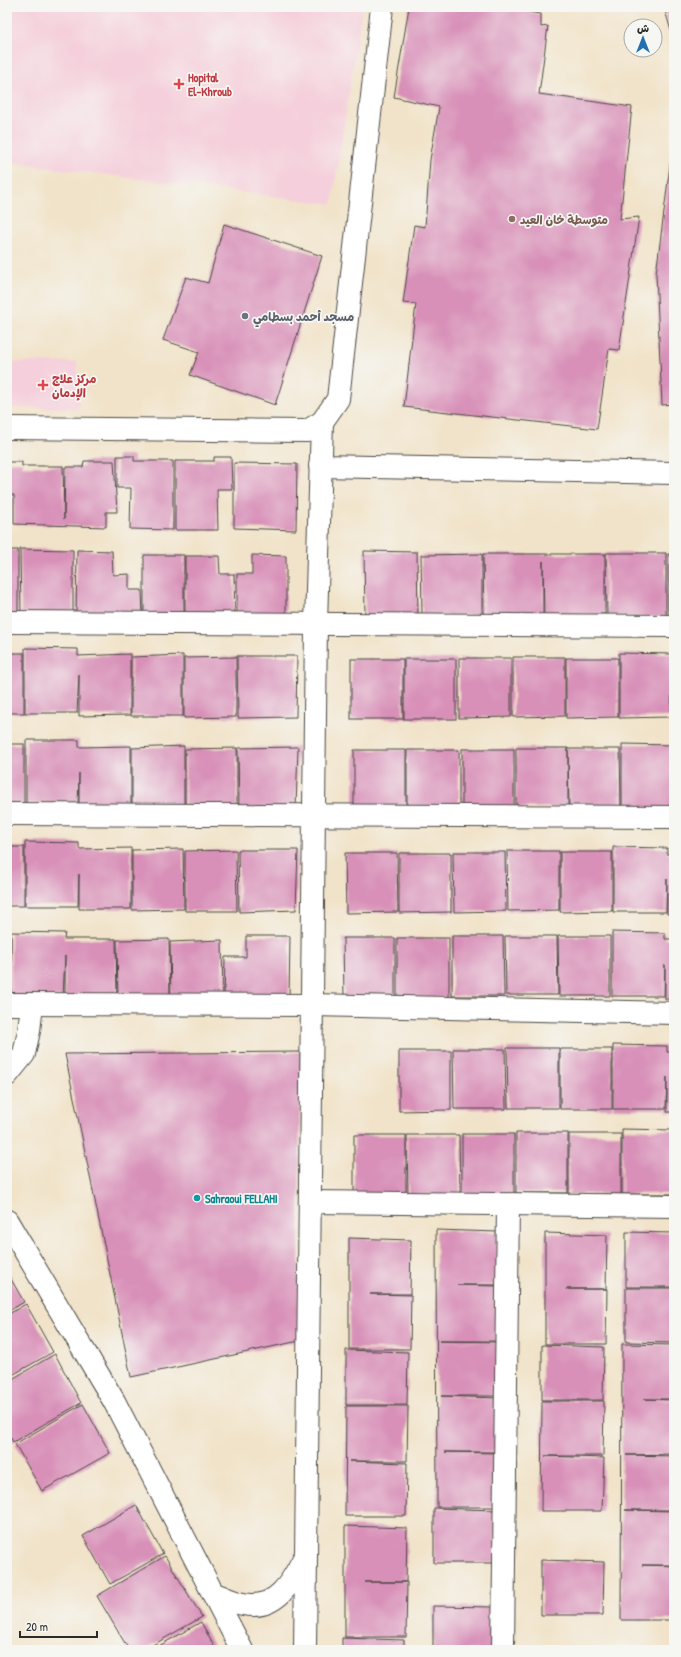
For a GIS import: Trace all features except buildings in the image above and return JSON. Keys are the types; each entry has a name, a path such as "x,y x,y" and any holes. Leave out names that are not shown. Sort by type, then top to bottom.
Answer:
{"street":[{"path":"7,428 307,431 322,422 338,399 382,7"},
{"path":"305,1650 316,624 322,422"},
{"path":"320,466 674,473"},
{"path":"7,622 674,626"},
{"path":"7,814 314,814 674,817"},
{"path":"7,1004 312,1005 674,1013"},
{"path":"7,1075 24,1054 29,1031 32,1004"},
{"path":"310,1202 674,1206"},
{"path":"503,1650 508,1205"},
{"path":"7,1221 114,1402 242,1650"},
{"path":"214,1594 244,1604 264,1603 282,1593 293,1581 306,1554"}],"shaded area":[{"name":"Hopital El-Khroub","path":"7,7 362,7 332,204 7,162"},
{"name":"مركز علاج الإدمان","path":"7,362 77,362 79,408 7,408"}],"place":[{"name":"Hopital El-Khroub","path":"179,84"},
{"name":"متوسطة خان العيد","path":"512,219"},
{"name":"مسجد أحمد بسطامي","path":"245,316"},
{"name":"مركز علاج الإدمان","path":"43,385"},
{"name":"Sahraoui FELLAHI","path":"197,1198"}]}
